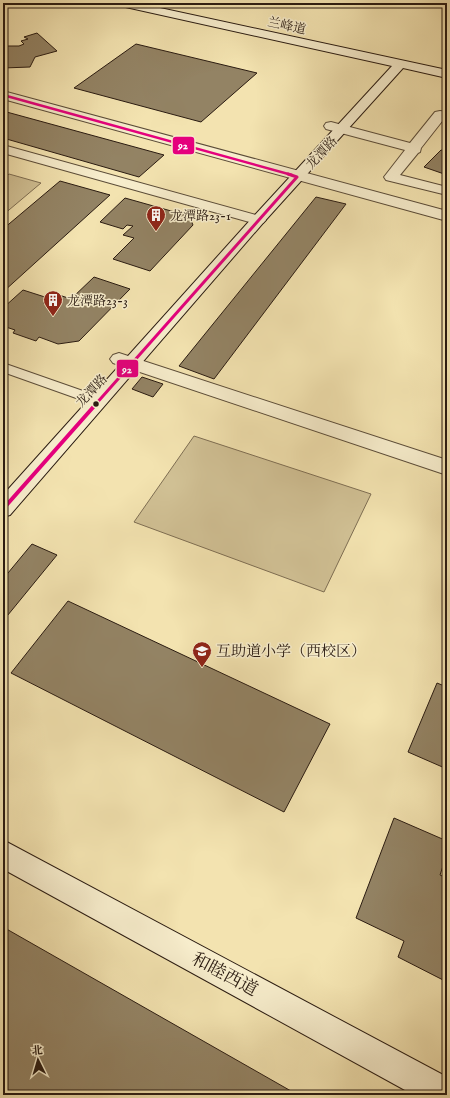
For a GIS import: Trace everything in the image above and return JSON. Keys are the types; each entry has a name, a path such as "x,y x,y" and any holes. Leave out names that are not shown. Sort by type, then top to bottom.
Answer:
{"street":[{"name":"兰峰道","path":"121,3 447,74"},
{"name":"龙潭路","path":"3,509 91,399 289,176 337,127 395,63"},
{"path":"3,96 289,176"},
{"path":"3,102 447,216"},
{"path":"447,116 440,115 415,149 391,177 447,192"},
{"path":"337,127 415,149"},
{"path":"3,149 252,219"},
{"path":"125,361 447,468"},
{"name":"龙潭路","path":"3,487 91,399"},
{"name":"和睦西道","path":"3,854 447,1095"}],"lane":[{"path":"3,367 91,399"}],"shaded area":[{"path":"9,174 41,183 3,215 3,179"},
{"path":"194,436 371,494 324,592 134,522"}],"building":[{"path":"37,33 57,51 35,57 30,67 3,68 3,46 19,46 24,44 21,41 28,39 24,37"},
{"path":"136,44 257,73 201,122 74,88"},
{"path":"3,111 164,155 139,177 3,138"},
{"path":"441,150 447,151 447,175 424,167"},
{"path":"60,181 110,195 3,292 3,229"},
{"path":"316,197 346,204 214,379 179,366"},
{"name":"龙潭路23-1","path":"125,198 189,216 193,225 150,271 113,259 134,238 123,235 133,226 127,225 123,229 100,222"},
{"name":"龙潭路23-3","path":"94,277 130,289 79,341 58,344 39,337 36,341 13,333 15,330 3,326 3,308 23,290 48,298 43,303 49,305 59,295 71,299"},
{"path":"142,377 163,384 153,397 132,389"},
{"path":"32,544 57,555 3,621 3,579"},
{"path":"68,601 330,724 284,812 11,673"},
{"path":"437,683 447,687 447,769 408,752"},
{"path":"394,818 447,841 447,854 440,875 447,878 447,982 398,957 404,941 356,918"},
{"path":"3,927 298,1095 10,1095 3,1091"}],"transit line":[{"name":"92","path":"3,95 297,177 3,509"}],"place":[{"name":"龙潭路23-1","path":"156,232"},
{"name":"龙潭路23-3","path":"53,317"},
{"name":"互助道小学（西校区）","path":"202,668"}]}
